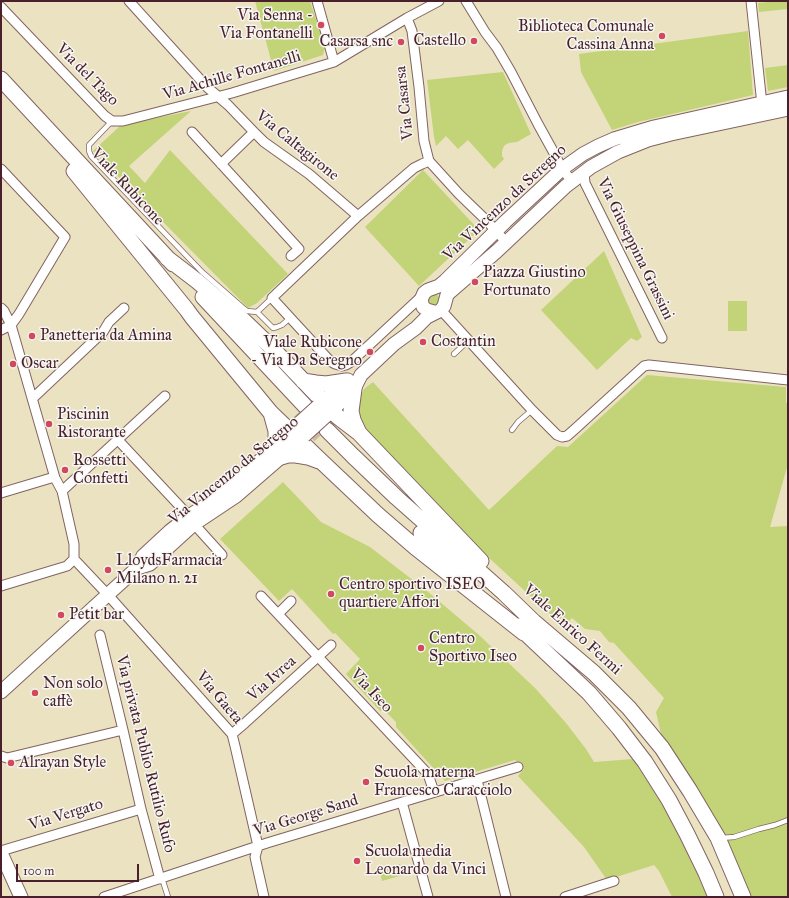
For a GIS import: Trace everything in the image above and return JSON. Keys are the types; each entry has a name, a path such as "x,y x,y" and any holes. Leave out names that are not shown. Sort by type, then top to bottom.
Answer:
{"highway":[{"name":"Viale Rubicone","path":"1,79 167,258 221,324"},
{"name":"Viale Rubicone","path":"1,93 221,324"},
{"path":"74,171 271,413 276,431 278,453 308,457 322,462 378,515 415,547 529,627"},
{"path":"167,258 243,320 303,381 316,384 350,385 351,411 359,433"},
{"path":"221,324 307,419"},
{"path":"303,381 307,419 322,462"},
{"path":"271,413 307,419 338,417 359,433 492,572 529,627"},
{"name":"Viale Enrico Fermi","path":"324,433 359,476 480,588 529,627 594,673 629,708 662,748 690,791 718,838 743,897"},
{"name":"Viale Enrico Fermi","path":"529,627 619,728 645,762 669,800 687,834 716,897"}],"main road":[{"name":"Via Vincenzo da Seregno","path":"394,344 419,311 426,295 445,281 538,191 576,158 590,150 622,137 670,123 788,97"},
{"name":"Via Vincenzo da Seregno","path":"1,692 137,568 143,556 170,531 191,520 220,496 278,453 307,419 350,385 394,344 440,308 451,291 572,181 584,172 618,152 648,140 788,109"},
{"path":"438,289 445,296 440,308 427,310 426,295 438,289"},
{"path":"1,852 21,897"}],"street":[{"name":"Via Caltagirone","path":"129,1 207,87 264,142 309,174 358,216"},
{"path":"317,1 334,62"},
{"name":"Via Achille Fontanelli","path":"112,121 123,121 218,96 334,62 439,1"},
{"path":"466,1 485,32 497,48 562,169 572,181"},
{"path":"751,1 762,103"},
{"name":"Via del Tago","path":"1,7 105,116 112,121"},
{"name":"Via Casarsa","path":"408,18 412,31 424,140 429,161"},
{"path":"192,132 299,249 291,256"},
{"path":"221,164 254,132"},
{"path":"426,295 351,362 344,365 337,365 330,361 272,298 358,216 414,168 429,161 506,242"},
{"path":"1,169 65,237 19,314 11,325 1,330"},
{"name":"Via Giuseppina Grassini","path":"584,172 585,183 662,338"},
{"path":"538,191 544,189 550,192 551,198 549,202"},
{"path":"1,308 11,325 55,478 62,491 74,544 74,559 67,566 1,586"},
{"path":"33,398 103,332 109,322 124,308"},
{"path":"440,308 532,410 557,435 562,437 567,436 644,366 649,365 788,380"},
{"path":"62,491 165,396"},
{"path":"118,440 222,555"},
{"path":"1,493 55,478"},
{"name":"Via Gaeta","path":"74,559 108,594 232,734 258,846 255,857 264,897"},
{"name":"Via Iseo","path":"261,596 319,656 428,774 434,792"},
{"path":"278,614 291,601"},
{"name":"Via privata Publio Rutilio Rufo","path":"100,635 141,809 161,879"},
{"name":"Via Ivrea","path":"232,734 331,645"},
{"path":"1,756 7,758 123,730"},
{"name":"Via George Sand","path":"104,897 258,846 518,767"},
{"path":"477,780 506,897"},
{"path":"402,802 428,897"},
{"name":"Via Vergato","path":"1,852 141,809"},
{"path":"565,897 614,881"}],"lane":[{"name":"Via del Tago","path":"112,121 89,145 90,156 202,272 247,311 257,312"},
{"path":"272,298 257,312 272,328 282,325 290,318"},
{"path":"454,354 469,340"},
{"path":"512,430 518,422 532,410"},
{"path":"718,838 734,837 788,820"},
{"path":"161,879 168,897"}],"green space":[{"path":"255,1 310,1 325,47 323,55 274,71"},
{"path":"788,1 788,9 759,12 758,3"},
{"path":"748,31 753,95 638,122 612,130 581,72 579,54"},
{"path":"788,65 788,87 768,91 765,68"},
{"path":"503,72 531,134 517,142 505,145 502,152 504,159 494,169 468,140 458,149 446,136 436,146 427,80"},
{"path":"191,111 129,166 145,183 170,150 288,274 257,303 248,308 93,151 121,125"},
{"path":"423,170 479,230 419,286 365,227"},
{"path":"604,251 642,337 637,341 631,338 597,370 541,310"},
{"path":"434,294 438,296 440,300 438,304 434,306 430,304 428,300 430,296"},
{"path":"728,301 747,301 747,331 728,331"},
{"path":"647,375 786,387 786,403 788,403 788,464 770,527 788,526 787,897 751,897 716,824 661,734 656,712 664,698 614,643 609,642 600,631 585,629 572,618 564,627 462,533 390,454 369,434 358,415 358,402 364,389 373,382 489,510 557,446 568,447"},
{"name":"Centro Sportivo Iseo","path":"283,482 321,522 370,547 427,591 479,635 536,689 566,723 594,762 633,759 663,805 692,858 708,897 672,897 659,871 654,865 607,880 584,847 518,776 524,769 515,760 445,781 396,727 396,722 385,711 380,711 346,674 360,659 335,633 333,634 292,589 279,601 220,539"},
{"path":"400,864 403,875 382,881 379,869"}],"tunnel":[{"path":"298,413 320,436"}],"place":[{"name":"Via Senna - Via Fontanelli","path":"321,25"},
{"name":"Biblioteca Comunale Cassina Anna","path":"662,36"},
{"name":"Castello","path":"474,41"},
{"name":"Casarsa snc","path":"401,42"},
{"name":"Piazza Giustino Fortunato","path":"475,282"},
{"name":"Panetteria da Amina","path":"32,336"},
{"name":"Costantin","path":"423,342"},
{"name":"Viale Rubicone - Via Da Seregno","path":"370,352"},
{"name":"Oscar","path":"13,364"},
{"name":"Piscinin Ristorante","path":"49,424"},
{"name":"Rossetti Confetti","path":"65,470"},
{"name":"LloydsFarmacia Milano n. 21","path":"108,570"},
{"name":"Centro sportivo ISEO quartiere Affori","path":"331,594"},
{"name":"Petit bar","path":"61,615"},
{"name":"Centro Sportivo Iseo","path":"421,648"},
{"name":"Non solo caffè","path":"35,693"},
{"name":"Alrayan Style","path":"11,763"},
{"name":"Scuola materna Francesco Caracciolo","path":"366,782"},
{"name":"Scuola media Leonardo da Vinci","path":"357,861"}]}
